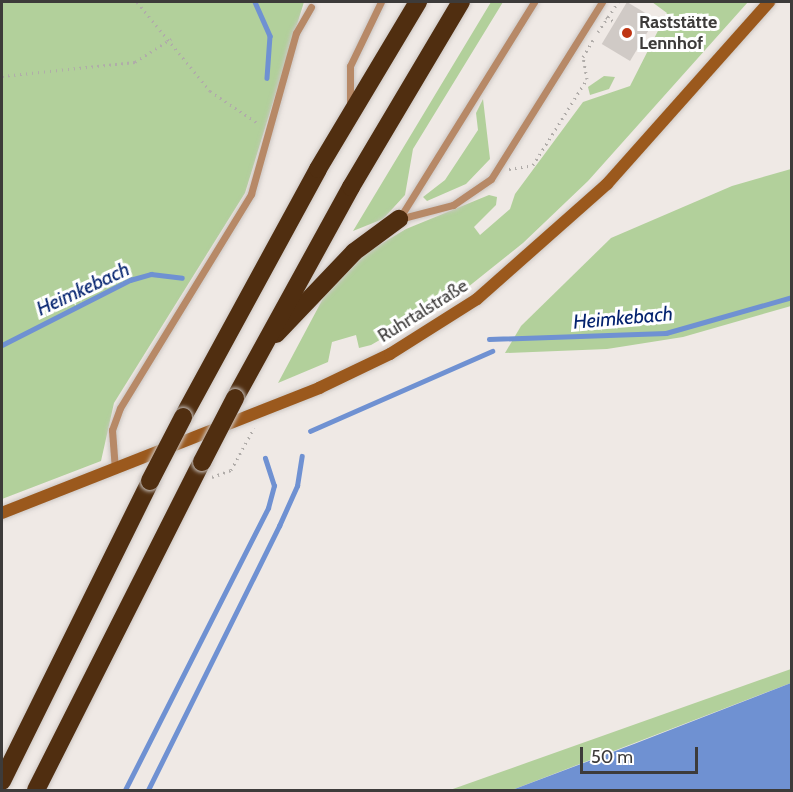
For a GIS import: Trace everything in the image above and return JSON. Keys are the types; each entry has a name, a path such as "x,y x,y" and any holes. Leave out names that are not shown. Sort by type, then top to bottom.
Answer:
{"highway":[{"path":"2,781 183,417 349,114 418,2"},
{"path":"36,790 258,352 461,2"},
{"path":"258,352 354,252 399,219"}],"main road":[{"name":"Ruhrtalstraße","path":"2,513 262,414 390,354 512,273 607,184 768,2"}],"lane":[{"path":"349,114 350,66 381,2"},
{"path":"399,219 534,2"},
{"path":"399,219 473,195 502,165 602,2"},
{"path":"115,470 112,430 120,408 246,204 273,125 297,33 311,7"}],"path":[{"path":"137,2 171,39 210,91 256,123 273,125"},
{"path":"502,165 533,165 587,79 583,57 618,2"},
{"path":"2,76 135,62 171,39"},
{"path":"191,484 231,470 262,414"}],"green space":[{"path":"2,2 304,2 245,193 114,403 101,461 2,499"},
{"path":"491,2 503,2 413,149 405,195 383,219 353,231"},
{"path":"652,2 748,2 588,181 523,243 458,295 371,345 359,348 356,335 332,342 328,362 278,383 328,289 369,251 406,229 489,195 497,197 496,205 474,227 480,235 510,209 515,194 583,102 630,86 667,13"},
{"path":"604,76 615,77 609,89 590,95 588,87"},
{"path":"483,99 490,159 466,184 427,201 423,197 445,180 478,130 476,113"},
{"path":"791,169 791,306 683,337 607,349 505,353 521,326 611,238 732,186"},
{"path":"791,669 791,683 512,790 450,790"}],"water":[{"path":"791,683 791,790 512,790 634,744"}],"building":[{"name":"Raststätte Lennhof","path":"627,2 655,19 630,61 602,44"}],"waterway":[{"path":"255,2 270,36 267,78"},
{"name":"Heimkebach","path":"2,345 130,280 151,274 182,278"},
{"name":"Heimkebach","path":"489,339 666,333 792,297"},
{"path":"310,431 492,351"},
{"path":"148,790 279,526 297,486 302,456"},
{"path":"125,790 268,508 274,486 265,458"}],"place":[{"name":"Raststätte Lennhof","path":"627,33"}]}
